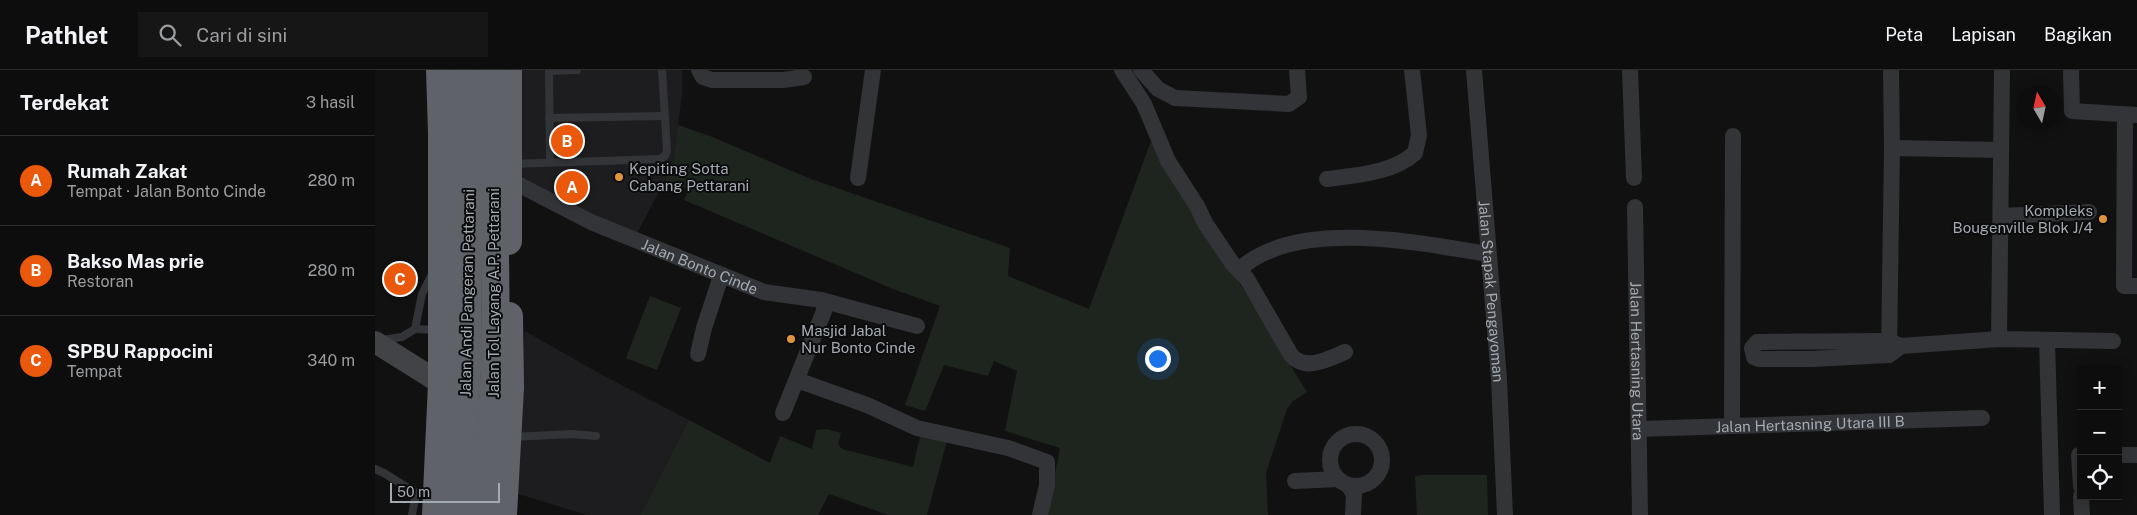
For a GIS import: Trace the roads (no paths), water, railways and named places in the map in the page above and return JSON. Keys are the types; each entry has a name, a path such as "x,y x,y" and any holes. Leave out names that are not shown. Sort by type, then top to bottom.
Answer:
{"highway":[{"name":"Jalan Andi Pangeran Pettarani","path":"434,505 442,384 443,330 443,133 440,70"},
{"path":"434,505 453,70"},
{"name":"Jalan Andi Pangeran Pettarani","path":"461,515 468,351 467,70"},
{"name":"Jalan Tol Layang A.P. Pettarani","path":"487,515 496,346 493,70"},
{"path":"503,515 510,388 508,70"},
{"path":"468,154 474,169 479,174 487,176 495,174 501,168 508,166"},
{"path":"468,228 471,217 478,206 490,204 498,207 508,223"}],"main road":[{"path":"375,341 442,384"}],"street":[{"path":"699,70 703,77 712,80 783,80 803,77"},
{"path":"858,178 873,70"},
{"path":"1122,70 1144,104 1168,161 1189,192 1205,223 1232,263 1247,279 1296,361 1310,364 1345,352"},
{"path":"1141,70 1158,89 1175,98 1289,104 1299,97 1297,70"},
{"path":"1327,179 1379,170 1398,164 1415,153 1419,135 1412,70"},
{"name":"Jalan Stapak Pengayoman","path":"1475,70 1499,379 1505,515"},
{"path":"1630,70 1634,178"},
{"path":"1891,70 1892,148 1889,252 1893,347"},
{"path":"1999,339 2002,70"},
{"path":"2071,70 2071,109 2078,113 2131,115 2131,206 2124,286 2137,286"},
{"path":"1733,136 1733,426"},
{"path":"1892,148 2000,150"},
{"name":"Jalan Bonto Cinde","path":"508,166 591,222 721,276 769,294 821,300 917,326"},
{"name":"Jalan Hertasning Utara","path":"1635,206 1640,515"},
{"path":"2001,216 2089,212"},
{"path":"1239,270 1252,260 1278,248 1297,242 1321,239 1389,240 1488,254"},
{"path":"698,354 704,328 721,276"},
{"path":"783,413 824,311 824,304 821,300"},
{"path":"1893,347 1757,342 1753,348 1753,354 1759,360 1812,359 1893,347 1999,339 2113,340"},
{"path":"2047,340 2052,515"},
{"path":"797,380 867,405 917,428 1008,448 1047,462 1047,485 1039,515"},
{"name":"Jalan Hertasning Utara III B","path":"1639,428 1982,418"},
{"path":"2050,456 2077,455"},
{"path":"2122,455 2137,455"},
{"path":"1295,481 1343,482 1354,494 1353,515"},
{"path":"2081,500 2082,515"}],"lane":[{"path":"550,162 549,71 577,70"},
{"path":"508,166 550,162 660,159 665,156 667,151 662,70"},
{"path":"549,118 664,116"},
{"path":"415,329 427,281 433,270 443,262"},
{"path":"375,341 402,337 415,329 443,330"},
{"path":"507,437 571,434 597,436"},
{"path":"375,469 434,505"},
{"path":"412,515 434,505"}],"place":[{"name":"Bakso Mas prie","path":"567,141"},
{"name":"Kepiting Sotta Cabang Pettarani","path":"619,177"},
{"name":"Rumah Zakat","path":"572,187"},
{"name":"Kompleks Bougenville Blok J/4","path":"2103,219"},
{"name":"SPBU Rappocini","path":"400,279"},
{"name":"Masjid Jabal Nur Bonto Cinde","path":"791,339"}]}
